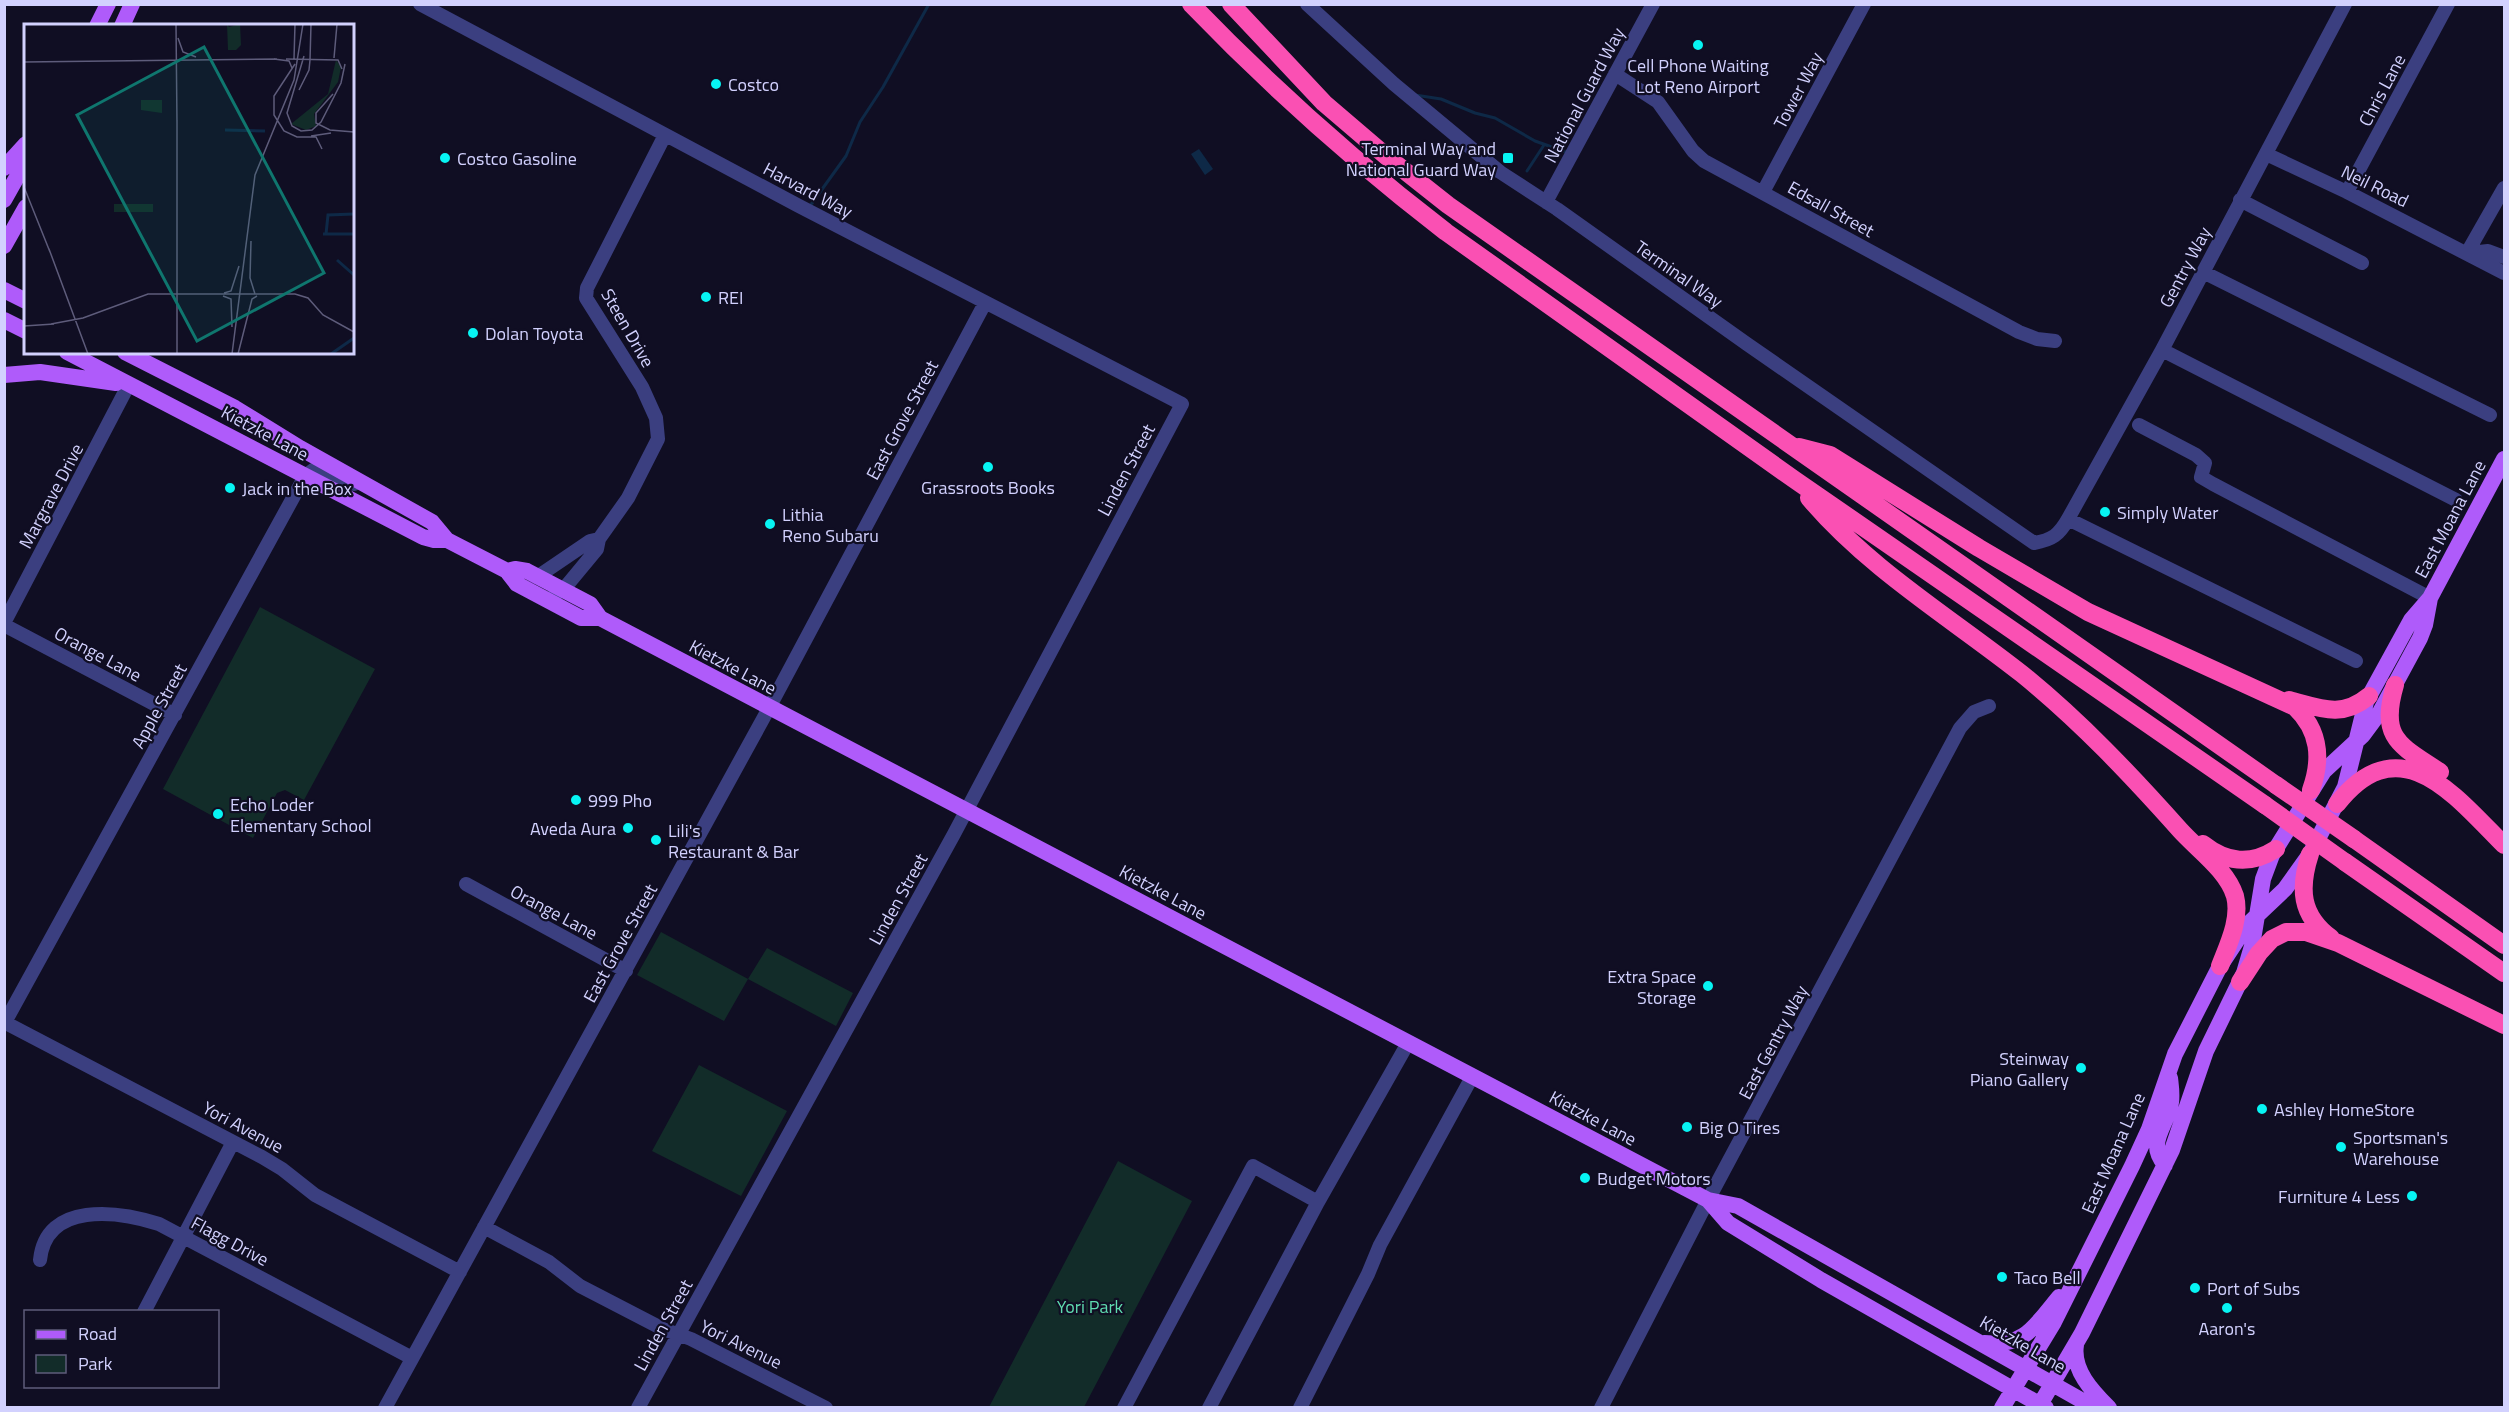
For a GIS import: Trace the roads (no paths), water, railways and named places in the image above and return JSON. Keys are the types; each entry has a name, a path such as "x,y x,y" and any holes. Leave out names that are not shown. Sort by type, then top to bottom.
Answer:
{"highway":[{"path":"1191,4 1281,94 1397,194 1493,267 1795,480 2505,973"},
{"path":"1231,4 1324,103 1416,180 1512,252 2505,945"},
{"path":"1788,445 1830,455 1979,548 2088,612 2153,644 2295,707 2312,728 2316,739 2319,761 2311,790"},
{"path":"1795,480 1833,525 1886,570 2024,676 2081,727 2130,774 2221,873 2235,896 2234,924 2220,966"},
{"path":"2395,685 2388,710 2390,728 2395,737 2410,753 2449,778 2479,820"},
{"path":"2272,695 2333,710 2352,708 2369,696"},
{"path":"2337,804 2355,784 2380,770 2400,768 2427,774 2505,845"},
{"path":"2169,818 2208,848 2232,860 2258,859 2276,849"},
{"path":"2310,854 2303,882 2306,906 2316,925 2338,943"},
{"path":"2240,982 2264,946 2279,934 2306,932 2338,943 2505,1025"}],"main road":[{"path":"98,24 108,4"},
{"path":"123,24 132,4"},
{"path":"4,168 24,146"},
{"path":"4,200 24,165"},
{"path":"4,246 24,211"},
{"path":"4,290 24,300"},
{"path":"4,320 24,330"},
{"name":"Kietzke Lane","path":"72,354 423,537 447,540"},
{"name":"Kietzke Lane","path":"129,354 236,408 432,522 447,540 507,571 515,569 527,571 533,583 581,618 589,620 600,618"},
{"path":"4,375 40,372 129,384"},
{"name":"East Moana Lane","path":"2002,1407 2050,1330 2077,1277 2141,1147 2179,1046 2220,966 2239,935 2257,914 2290,884 2310,854 2337,804 2348,777 2362,710 2411,620 2430,598 2505,459"},
{"name":"Kietzke Lane","path":"533,583 563,590 590,604 600,618 1708,1200 1738,1206 2095,1407"},
{"name":"East Moana Lane","path":"2041,1406 2076,1343 2179,1133 2206,1051 2248,961 2263,879 2276,849 2311,790 2332,762 2372,725 2426,625 2430,598"},
{"path":"2165,1165 2158,1156 2156,1144 2170,1107 2169,1071"},
{"name":"Kietzke Lane","path":"1708,1200 1728,1222 1812,1275 2014,1388 2041,1406"},
{"path":"1981,1342 2009,1343 2025,1336 2077,1277"},
{"path":"2076,1343 2074,1361 2077,1367 2096,1395 2109,1407"}],"street":[{"name":"Harvard Way","path":"420,4 985,303 1182,404"},
{"name":"Terminal Way","path":"1307,4 1394,84 1500,172 2025,538 2034,543 2050,540"},
{"name":"National Guard Way","path":"1546,202 1653,4"},
{"name":"Tower Way","path":"1763,192 1864,4"},
{"name":"Gentry Way","path":"2050,540 2058,535 2068,519 2162,350 2345,4"},
{"name":"Chris Lane","path":"2347,192 2448,4"},
{"name":"Edsall Street","path":"1615,75 1658,102 1693,151 1704,161 2019,332 2037,339 2055,341"},
{"name":"Steen Drive","path":"563,590 597,549 599,539 628,498 658,439 656,418 642,387 586,298 587,284 665,135"},
{"name":"Neil Road","path":"2266,154 2347,192 2505,273"},
{"path":"2467,253 2505,189"},
{"path":"2240,200 2362,263"},
{"name":"Neil Road","path":"2467,253 2488,251 2505,257"},
{"path":"2203,272 2490,415"},
{"name":"East Grove Street","path":"385,1407 769,708 985,303"},
{"path":"2162,350 2456,500"},
{"name":"Margrave Drive","path":"4,624 129,384"},
{"name":"Linden Street","path":"638,1407 967,810 1182,404"},
{"path":"2139,425 2196,455 2205,463 2201,477 2430,598"},
{"path":"305,476 313,470 381,494"},
{"name":"Apple Street","path":"5,1023 305,476"},
{"path":"2068,519 2356,661"},
{"name":"Steen Drive","path":"533,583 590,541 599,539"},
{"name":"Orange Lane","path":"4,624 175,715"},
{"name":"East Gentry Way","path":"1601,1407 1708,1200 1960,728 1974,712 1989,706"},
{"name":"Orange Lane","path":"466,884 626,970"},
{"name":"Yori Avenue","path":"5,1023 282,1168 315,1195 460,1272"},
{"path":"1209,1407 1318,1202 1408,1043"},
{"path":"1300,1407 1368,1274 1380,1245 1472,1077"},
{"path":"145,1310 233,1142"},
{"path":"1124,1407 1253,1166 1318,1202"},
{"name":"Flagg Drive","path":"40,1260 41,1250 53,1230 63,1221 86,1214 143,1219 183,1237 412,1358"},
{"name":"Yori Avenue","path":"484,1227 549,1262 580,1286 663,1329 826,1407"}],"water":[{"path":"1199,149 1213,169 1205,175 1191,154"}],"waterway":[{"path":"810,206 846,156 860,122 883,87 929,4"},
{"path":"1415,95 1441,99 1475,113 1495,118 1535,141 1566,152"},
{"path":"1527,171 1544,145"}],"place":[{"name":"Cell Phone Waiting Lot Reno Airport","path":"1698,45"},
{"name":"Costco","path":"716,84"},
{"name":"Costco Gasoline","path":"445,158"},
{"name":"Terminal Way and National Guard Way","path":"1508,158"},
{"name":"REI","path":"706,297"},
{"name":"Dolan Toyota","path":"473,333"},
{"name":"Grassroots Books","path":"988,467"},
{"name":"Jack in the Box","path":"230,488"},
{"name":"Simply Water","path":"2105,512"},
{"name":"Lithia Reno Subaru","path":"770,524"},
{"name":"999 Pho","path":"576,800"},
{"name":"Echo Loder Elementary School","path":"218,814"},
{"name":"Aveda Aura","path":"628,828"},
{"name":"Lili's Restaurant & Bar","path":"656,840"},
{"name":"Extra Space Storage","path":"1708,986"},
{"name":"Steinway Piano Gallery","path":"2081,1068"},
{"name":"Ashley HomeStore","path":"2262,1109"},
{"name":"Big O Tires","path":"1687,1127"},
{"name":"Sportsman's Warehouse","path":"2341,1147"},
{"name":"Budget Motors","path":"1585,1178"},
{"name":"Furniture 4 Less","path":"2412,1196"},
{"name":"Taco Bell","path":"2002,1277"},
{"name":"Port of Subs","path":"2195,1288"},
{"name":"Aaron's","path":"2227,1308"}],"park label":[{"name":"Yori Park","path":"1090,1306"}]}
